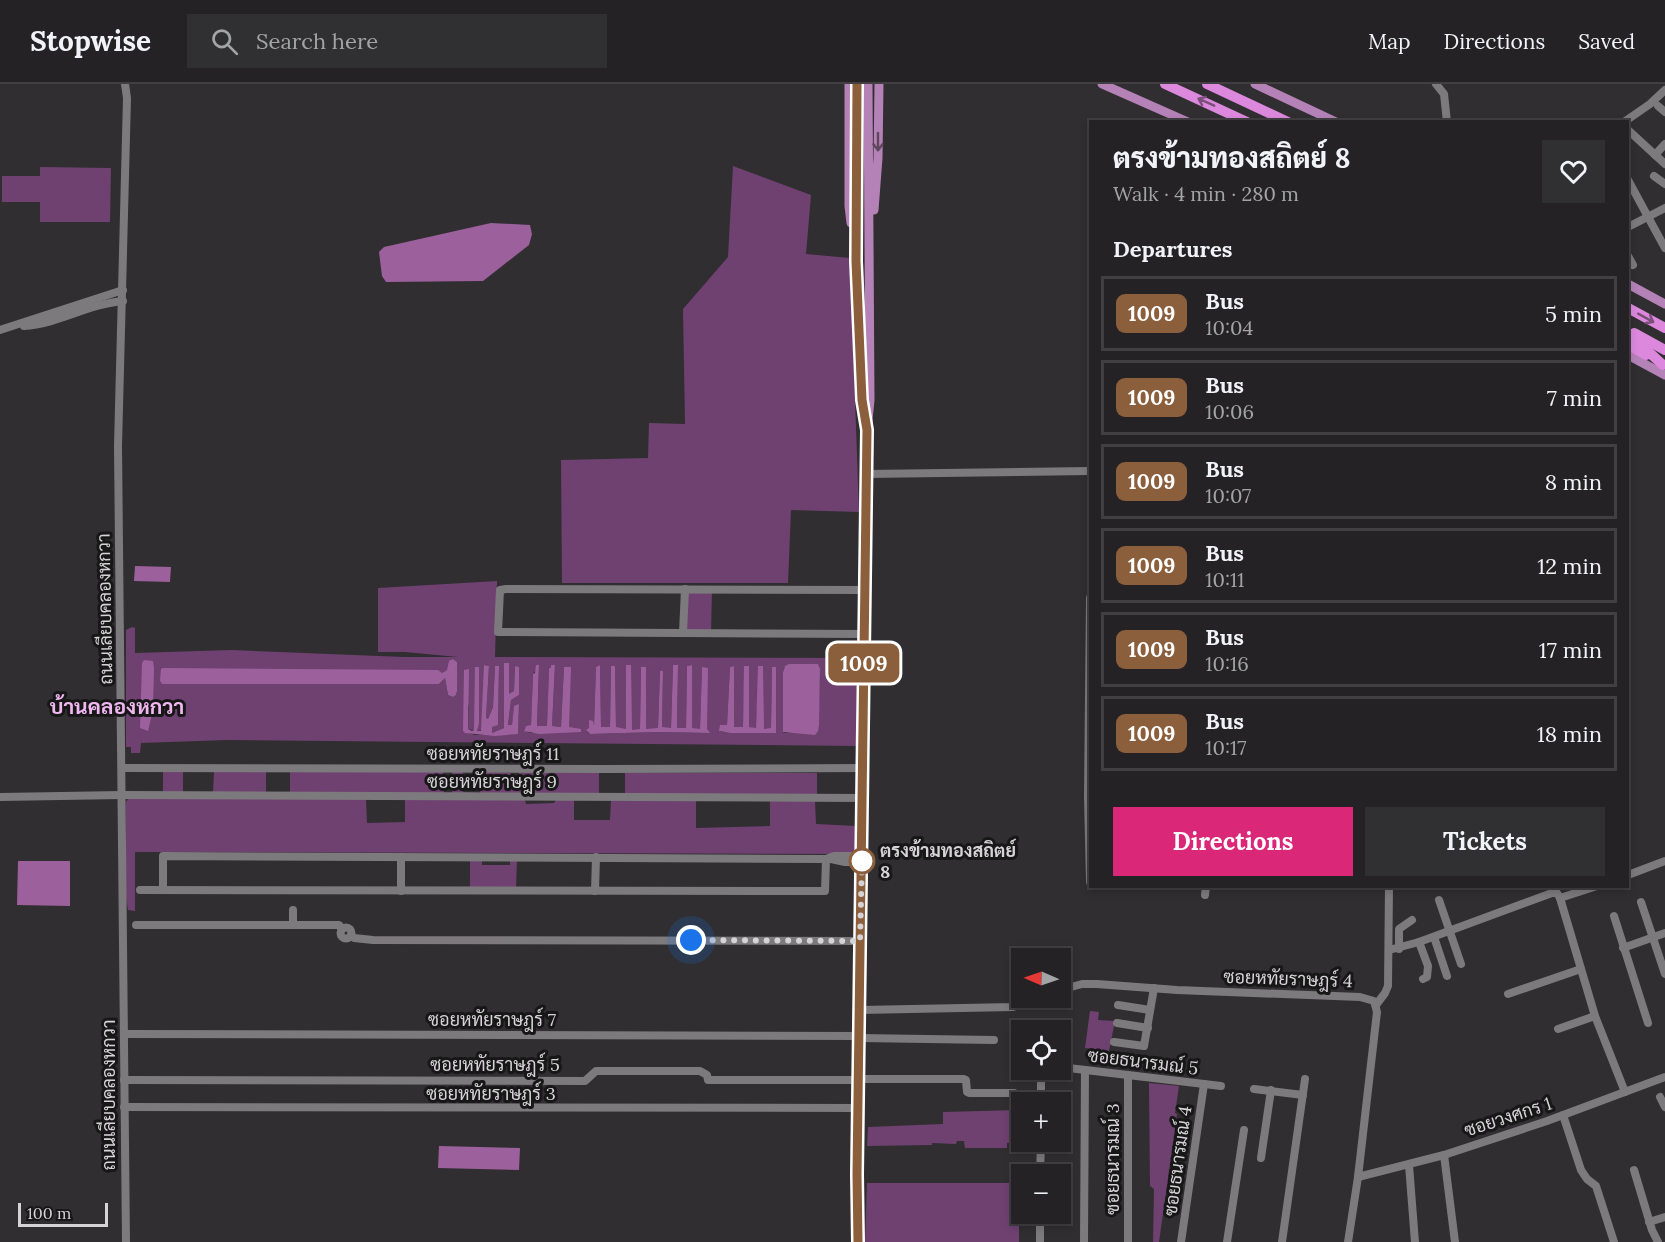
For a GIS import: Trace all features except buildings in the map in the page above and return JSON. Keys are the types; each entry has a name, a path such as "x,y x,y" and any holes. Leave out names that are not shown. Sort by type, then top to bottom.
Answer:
{"highway":[{"path":"1165,84 1243,120"},
{"path":"1207,84 1284,120"},
{"path":"1629,309 1665,328"},
{"path":"1629,332 1665,350"},
{"path":"1629,332 1664,369"},
{"path":"1629,346 1664,369"}],"main road":[{"path":"849,84 849,206 856,261"},
{"path":"856,84 856,261 862,400 867,430"},
{"path":"858,1242 867,430 870,400 868,84"},
{"path":"869,262 878,168 879,84"},
{"path":"1102,84 1183,120"},
{"path":"1255,84 1332,120"},
{"path":"1629,285 1665,304"},
{"path":"1629,355 1664,369"}],"street":[{"name":"ถนนเลียบคลองหกวา","path":"125,84 127,98 118,446 126,1242"},
{"path":"1436,84 1444,94 1448,120"},
{"path":"1627,120 1665,90"},
{"path":"1658,106 1665,112"},
{"path":"1629,131 1665,164"},
{"path":"1655,155 1665,144"},
{"path":"1653,176 1665,184"},
{"path":"1629,182 1665,248"},
{"path":"1629,226 1665,208"},
{"path":"1629,258 1633,265"},
{"path":"0,330 123,290"},
{"path":"16,326 40,324 89,307 123,301"},
{"path":"867,474 1089,471"},
{"path":"865,590 506,589 500,590 498,632 865,634"},
{"path":"684,590 684,633"},
{"name":"ซอยหทัยราษฎร์ 11","path":"123,768 753,770 863,768"},
{"name":"ซอยหทัยราษฎร์ 9","path":"0,797 122,795 862,798"},
{"path":"163,889 163,856 828,859 845,862 862,859"},
{"path":"401,891 402,856"},
{"path":"595,891 596,857"},
{"path":"140,890 825,891 828,859"},
{"path":"1629,875 1665,861"},
{"path":"1348,1242 1358,1177 1376,1005 1388,986 1389,888"},
{"path":"1560,898 1591,888"},
{"path":"1389,950 1399,949 1557,893 1595,1016 1625,1092"},
{"path":"1439,900 1461,964"},
{"path":"1641,902 1665,974"},
{"path":"293,910 293,925"},
{"path":"1614,916 1648,1023"},
{"path":"1399,949 1399,929 1412,920"},
{"path":"136,925 339,925 342,929 349,929 354,938 373,940 860,941"},
{"path":"1623,948 1665,933"},
{"path":"1434,937 1447,976"},
{"path":"1419,942 1428,966 1427,976 1423,980"},
{"path":"1508,994 1581,969"},
{"name":"ซอยหทัยราษฎร์ 4","path":"1071,987 1082,984 1360,997 1374,1001 1376,1005"},
{"path":"1114,1042 1144,1046 1154,988"},
{"path":"1118,1005 1150,1010"},
{"path":"860,1010 1011,1007"},
{"path":"1557,1029 1595,1016"},
{"path":"1118,1023 1148,1028"},
{"name":"ซอยหทัยราษฎร์ 7","path":"124,1034 859,1037 993,1040"},
{"name":"ซอยธนารมณ์ 5","path":"1071,1068 1221,1086"},
{"path":"1084,1242 1085,1070"},
{"name":"ซอยหทัยราษฎร์ 5","path":"124,1080 585,1081 596,1071 700,1071 707,1075 708,1080 964,1079 969,1093 1011,1093"},
{"name":"ซอยธนารมณ์ 3","path":"1128,1076 1128,1242"},
{"name":"ซอยวงศกร 1","path":"1358,1177 1444,1155 1665,1078"},
{"path":"1282,1242 1305,1079"},
{"path":"1655,1082 1665,1107"},
{"name":"ซอยธนารมณ์ 4","path":"1181,1242 1204,1084"},
{"path":"1254,1089 1303,1095"},
{"path":"1261,1158 1271,1090"},
{"name":"ซอยหทัยราษฎร์ 3","path":"124,1107 858,1108"},
{"path":"1563,1115 1581,1170 1596,1186 1614,1242"},
{"path":"1227,1242 1244,1130"},
{"path":"1444,1155 1455,1242"},
{"path":"1409,1165 1415,1242"},
{"path":"1634,1170 1649,1222 1658,1242"},
{"path":"1649,1222 1665,1217"},
{"path":"1040,1224 1040,1242"}],"shaded area":[{"path":"733,166 811,195 806,254 850,258 859,512 791,510 788,583 562,583 561,460 648,458 649,423 685,424 683,309 728,257"},
{"path":"40,167 111,168 110,222 40,222 40,202 2,202 2,176 40,176"},
{"path":"491,223 530,225 532,234 529,245 483,281 386,282 382,276 379,252 384,247"},
{"path":"135,566 171,567 170,582 134,581"},
{"path":"497,581 495,657 857,658 856,746 226,740 141,743 140,753 131,753 131,747 126,747 126,630 132,627 135,628 135,653 231,650 458,657 378,652 378,588","holes":["453,659 457,662 457,691 453,697 448,695 445,678 439,684 162,684 160,681 442,673 447,670","504,663 509,663 509,695 514,691 515,666 518,667 519,695 511,700 508,726 512,726 514,708 519,704 518,734 475,735 463,731 469,703 468,729 483,730 485,665 489,666 486,718 488,719 493,707 495,666 499,666 498,724 492,727 492,733 504,728","818,664 820,670 818,731 783,732 784,668","551,665 555,666 552,726 561,727 564,667 569,727 562,733 530,733 524,729 531,725 533,674 539,666 537,727 547,727 549,668","600,665 601,728 610,728 611,666 615,666 616,728 626,729 627,665 630,665 631,730 640,730 641,667 646,667 645,729 658,729 660,671 663,671 662,728 671,728 673,665 678,665 677,729 686,729 687,666 692,665 692,729 700,729 702,668 709,733 590,734 587,732 592,724 594,727 596,667","734,666 734,728 743,728 745,666 749,666 749,727 756,729 759,666 763,667 763,729 771,729 772,667 776,733 721,732 721,725 727,725 730,667"]},
{"path":"685,589 712,590 711,633 683,633"},
{"path":"453,659 457,662 457,691 453,697 448,695 445,678 439,684 162,684 160,681 163,668 438,670 442,673 447,670 449,661"},
{"path":"144,660 153,661 154,668 153,710 148,731 140,728 142,663"},
{"path":"504,663 509,663 509,694 514,691 515,666 519,667 519,695 511,700 508,725 512,725 514,706 519,704 518,734 495,736 465,733 463,731 464,670 469,669 468,729 472,731 474,730 475,667 479,667 477,731 481,731 484,665 489,666 486,718 488,719 493,707 495,666 499,666 498,725 492,727 492,733 504,728"},
{"path":"818,664 820,669 819,725 815,735 783,732 783,673 785,666"},
{"path":"536,665 539,665 537,726 547,726 549,668 555,665 552,726 561,727 564,667 571,667 569,727 581,729 581,732 539,734 524,731 526,726 531,725 533,674"},
{"path":"600,665 601,727 610,727 611,666 615,666 616,727 626,729 626,665 631,665 632,730 640,729 641,667 646,667 646,729 658,728 660,671 663,671 662,727 671,728 673,665 678,665 677,728 686,728 687,666 692,665 692,728 700,729 702,667 708,668 707,729 710,733 590,734 586,730 589,728 589,720 593,721 594,726 596,667"},
{"path":"734,666 734,727 743,727 744,666 749,666 749,727 756,728 758,666 763,666 764,729 771,728 772,667 776,667 776,733 719,731 720,725 727,725 730,667"},
{"path":"214,771 266,771 266,794 213,793"},
{"path":"163,772 183,772 183,793 163,793"},
{"path":"290,772 443,772 444,794 290,794"},
{"path":"452,772 463,772 463,792 480,793 481,772 511,773 512,785 519,782 519,772 599,773 599,795 452,794"},
{"path":"625,773 817,773 817,796 625,795"},
{"path":"128,799 366,799 367,823 405,822 405,800 525,800 526,804 574,800 574,820 610,820 611,800 696,801 696,828 770,826 770,800 815,801 816,824 856,826 856,854 135,852 135,911 128,910 126,897 126,802"},
{"path":"470,860 482,861 482,865 510,865 510,860 517,860 516,888 470,887"},
{"path":"18,861 70,861 70,906 17,905"},
{"path":"1090,1011 1099,1012 1098,1020 1115,1021 1109,1051 1085,1048"},
{"path":"1149,1083 1179,1086 1159,1242 1153,1242 1154,1189 1150,1186"},
{"path":"1011,1110 1011,1143 1007,1143 1007,1148 965,1148 964,1141 957,1141 956,1144 867,1146 868,1127 943,1124 943,1112"},
{"path":"439,1146 520,1148 519,1170 438,1168"},
{"path":"867,1183 1011,1183 1011,1224 1019,1224 1019,1242 865,1242"}],"bus line":[{"name":"1009","path":"857,84 856,261 862,400 867,430 858,1242"}],"place":[{"name":"ตรงข้ามทองสถิตย์ 8","path":"862,861"}],"district":[{"name":"บ้านคลองหกวา","path":"117,707"}],"route":[{"path":"691,940 860,941 862,861"}]}
